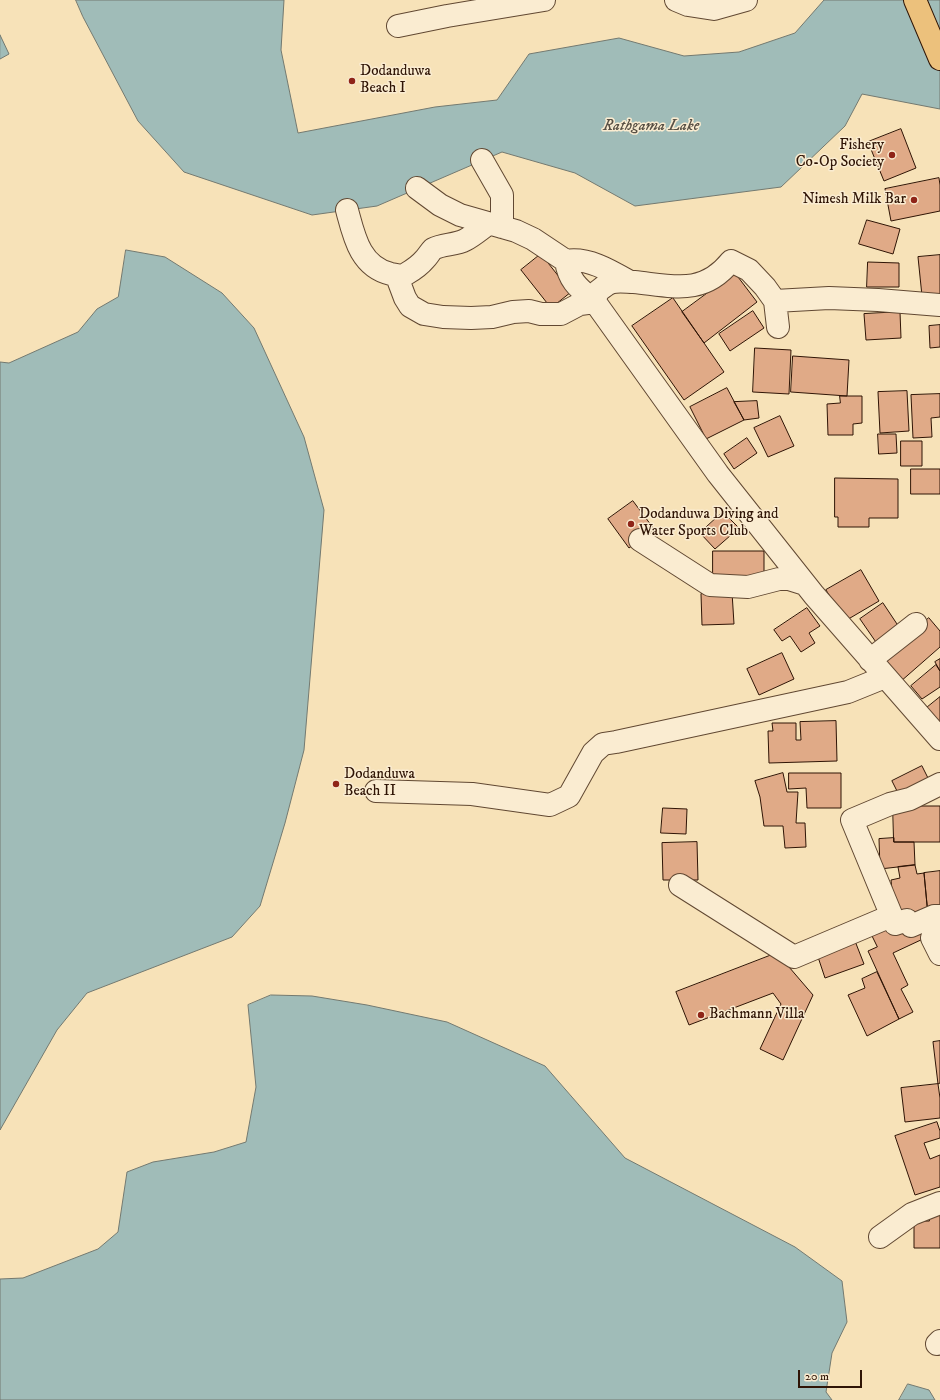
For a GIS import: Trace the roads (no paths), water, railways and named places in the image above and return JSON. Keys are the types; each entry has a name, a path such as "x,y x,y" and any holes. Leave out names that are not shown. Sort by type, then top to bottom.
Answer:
{"highway":[{"path":"915,0 940,59"}],"street":[{"path":"398,26 447,16 544,0"},
{"path":"676,0 688,5 714,9 746,0"},
{"path":"482,160 502,195 495,226"},
{"path":"417,188 440,205 460,215 516,231 533,239 566,261 574,260 588,262 630,282"},
{"path":"347,210 356,241 364,257 373,266 387,273 400,276 405,275 419,265 431,250 466,240 495,226"},
{"path":"566,261 568,272 576,286 594,302 718,474 805,584 870,660 940,738"},
{"path":"594,302 597,292 610,282 630,282 674,287 694,286 711,279 724,269 731,261 749,270 775,301 778,327"},
{"path":"400,276 399,282 405,298 410,306 424,314 443,317 478,318 529,311 541,314 561,314 580,304 594,302"},
{"path":"775,301 829,298 878,300 940,306"},
{"path":"640,540 710,585 748,587 779,579 789,579 805,584"},
{"path":"870,660 916,624"},
{"path":"376,791 472,794 550,805 569,796 593,753 603,744 848,692 885,677"},
{"path":"940,784 910,799 890,804 852,820 895,924 907,920 911,926 934,916 940,916"},
{"path":"680,886 794,957 892,916"},
{"path":"940,934 932,938 940,954"},
{"path":"880,1237 912,1214 940,1203"}],"water":[{"name":"Rathgama Lake","path":"76,0 284,0 281,50 298,133 435,107 497,100 529,54 619,38 684,56 739,52 795,33 824,0 940,0 940,109 862,94 845,126 781,187 635,206 575,173 502,152 377,206 312,215 184,172 138,121 83,17"},
{"path":"0,35 9,54 0,59"},
{"path":"126,250 165,257 222,293 254,328 304,437 324,510 304,750 285,823 260,906 232,937 87,993 57,1030 0,1130 0,362 9,363 78,332 97,309 118,297"},
{"path":"271,995 312,996 367,1005 447,1022 545,1066 625,1158 795,1247 842,1281 847,1322 832,1353 826,1392 832,1400 0,1400 0,1279 23,1278 98,1249 118,1232 127,1172 153,1162 214,1152 246,1142 256,1087 248,1005"},
{"path":"908,1384 929,1390 935,1400 899,1400"}],"place":[{"name":"Dodanduwa Beach I","path":"352,81"},
{"name":"Fishery Co-Op Society","path":"892,155"},
{"name":"Nimesh Milk Bar","path":"914,200"},
{"name":"Dodanduwa Diving and Water Sports Club","path":"631,524"},
{"name":"Dodanduwa Beach II","path":"336,784"},
{"name":"Bachmann Villa","path":"701,1015"}]}
